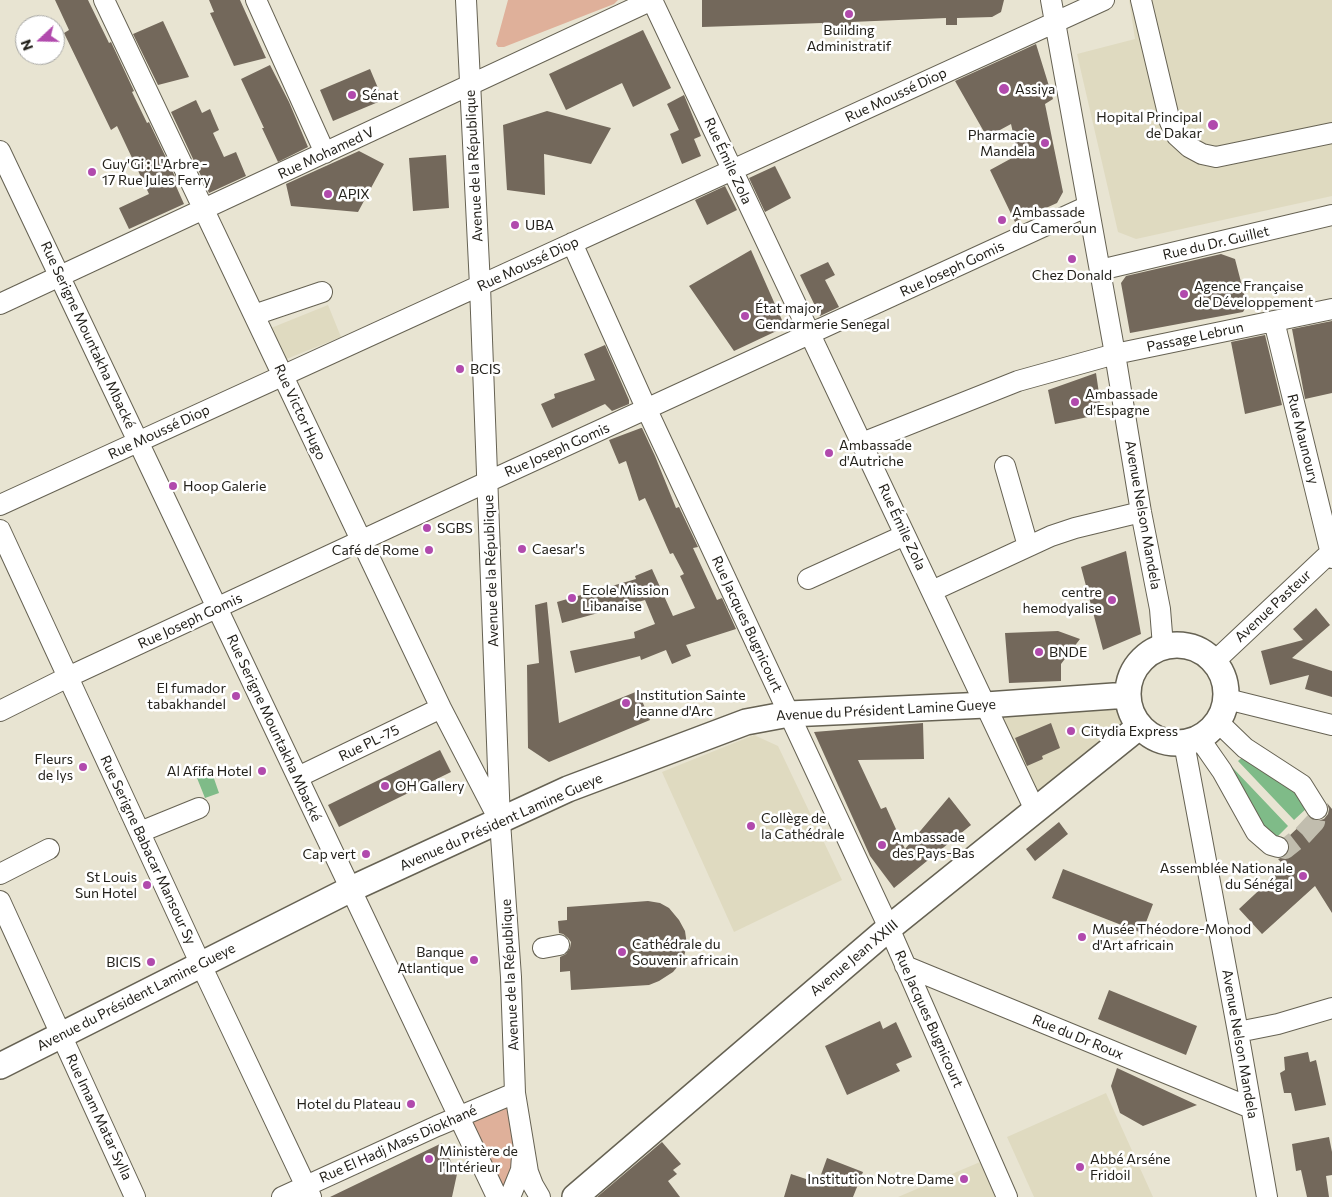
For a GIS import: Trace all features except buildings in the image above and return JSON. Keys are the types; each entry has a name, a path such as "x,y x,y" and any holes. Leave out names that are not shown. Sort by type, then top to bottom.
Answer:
{"main road":[{"path":"1172,644 1200,649 1214,661 1225,679 1222,710 1212,729 1192,740 1174,743 1157,739 1140,726 1131,711 1128,694 1129,682 1141,659 1151,651 1172,644"},
{"name":"Avenue du Président Lamine Gueye","path":"0,1066 351,890 568,789 746,722 789,714 986,705 1128,694"},
{"name":"Avenue Jean XXIII","path":"575,1197 889,928 1140,726"}],"street":[{"name":"Rue Victor Hugo","path":"104,0 441,708 500,822"},
{"path":"256,0 325,153"},
{"name":"Avenue de la République","path":"466,0 480,286 500,822 511,976 515,1093 528,1172 540,1197"},
{"name":"Rue Mohamed V","path":"0,304 652,0"},
{"name":"Rue Émile Zola","path":"652,0 1035,810"},
{"name":"Avenue Nelson Mandela","path":"1051,0 1115,354 1141,512 1160,609 1163,646"},
{"name":"Rue Moussé Diop","path":"0,505 1104,0"},
{"path":"1141,0 1170,122 1177,136 1189,147 1202,154 1216,157 1332,133"},
{"name":"Rue Serigne Mountakha Mbacké","path":"0,151 497,1197"},
{"name":"Rue Joseph Gomis","path":"0,711 68,677 487,482 1088,206"},
{"name":"Rue du Dr. Guillet","path":"1100,270 1332,215"},
{"name":"Rue Jacques Bugnicourt","path":"572,244 647,410 889,928 1007,1197"},
{"path":"254,315 322,292"},
{"name":"Passage Lebrun","path":"862,443 1010,384 1115,354 1332,308"},
{"name":"Rue Maunoury","path":"1274,321 1332,554"},
{"path":"1005,466 1028,546"},
{"path":"932,591 1028,546 1075,528 1141,512"},
{"name":"Rue Serigne Babacar Mansour Sy","path":"0,530 309,1191"},
{"path":"808,579 905,535"},
{"name":"Avenue Pasteur","path":"1214,661 1332,554"},
{"name":"Rue PL-75","path":"298,777 441,708"},
{"path":"1222,710 1332,725"},
{"path":"1222,710 1245,748 1302,785 1317,809"},
{"path":"1192,740 1222,771 1256,832 1271,845 1278,847"},
{"name":"Avenue Nelson Mandela","path":"1192,740 1238,1032 1267,1197"},
{"path":"140,832 199,808"},
{"path":"0,874 49,849"},
{"name":"Rue Imam Matar Sylla","path":"0,901 135,1197"},
{"name":"Rue du Dr Roux","path":"905,966 1252,1108"},
{"path":"1238,1032 1278,1024 1332,1008"},
{"name":"Rue El Hadj Mass Diokhané","path":"282,1197 309,1191 459,1116 515,1093"},
{"name":"Avenue de la République","path":"510,1197 521,1170 522,1141"}],"shaded area":[{"path":"508,0 618,0 614,4 504,47 498,47 496,44"},
{"name":"Hopital Principal de Dakar","path":"1129,0 1332,0 1332,196 1136,239 1118,232 1077,54 1135,39"},
{"path":"328,305 341,337 284,360 271,328"},
{"path":"1121,703 1126,722 1035,800 994,709"},
{"name":"Collège de la Cathédrale","path":"754,735 778,746 842,880 734,932 662,772"},
{"path":"1245,755 1294,787 1308,807 1294,820 1238,761"},
{"path":"210,767 219,793 205,798 195,773"},
{"path":"1232,767 1288,826 1275,839 1266,834 1227,772"},
{"name":"Abbé Arséne Fridoil","path":"1106,1093 1153,1197 1034,1197 1007,1137"},
{"path":"514,1106 515,1158 512,1177 501,1190 468,1122"},
{"name":"Institution Notre Dame","path":"980,1162 996,1197 898,1197"}],"tunnel":[{"path":"1278,847 1285,849 1303,835 1315,822 1317,809"}],"place":[{"name":"Building Administratif","path":"849,14"},
{"name":"Assiya","path":"1004,89"},
{"name":"Sénat","path":"352,95"},
{"name":"Hopital Principal de Dakar","path":"1213,125"},
{"name":"Pharmacie Mandela","path":"1045,143"},
{"name":"Guy'Gi : L'Arbre - 17 Rue Jules Ferry","path":"92,172"},
{"name":"APIX","path":"328,194"},
{"name":"Ambassade du Cameroun","path":"1002,220"},
{"name":"UBA","path":"515,225"},
{"name":"Chez Donald","path":"1072,259"},
{"name":"Agence Française de Développement","path":"1184,294"},
{"name":"État major Gendarmerie Senegal","path":"745,316"},
{"name":"BCIS","path":"460,369"},
{"name":"Ambassade d’Espagne","path":"1075,402"},
{"name":"Ambassade d'Autriche","path":"829,453"},
{"name":"Hoop Galerie","path":"173,486"},
{"name":"SGBS","path":"427,528"},
{"name":"Caesar's","path":"522,549"},
{"name":"Café de Rome","path":"429,550"},
{"name":"Ecole Mission Libanaise","path":"572,598"},
{"name":"centre hemodyalise","path":"1112,600"},
{"name":"BNDE","path":"1039,652"},
{"name":"El fumador tabakhandel","path":"236,696"},
{"name":"Institution Sainte Jeanne d'Arc","path":"626,703"},
{"name":"Citydia Express","path":"1071,731"},
{"name":"Fleurs de lys","path":"83,767"},
{"name":"Al Afifa Hotel","path":"262,771"},
{"name":"OH Gallery","path":"385,786"},
{"name":"Collège de la Cathédrale","path":"751,826"},
{"name":"Ambassade des Pays-Bas","path":"882,845"},
{"name":"Cap vert","path":"366,854"},
{"name":"Assemblée Nationale du Sénégal","path":"1303,876"},
{"name":"St Louis Sun Hotel","path":"147,885"},
{"name":"Musée Théodore-Monod d'Art africain","path":"1082,937"},
{"name":"Cathédrale du Souvenir africain","path":"622,952"},
{"name":"Banque Atlantique","path":"474,960"},
{"name":"BICIS","path":"151,962"},
{"name":"Hotel du Plateau","path":"411,1104"},
{"name":"Ministère de l'Intérieur","path":"429,1159"},
{"name":"Abbé Arséne Fridoil","path":"1080,1167"},
{"name":"Institution Notre Dame","path":"964,1179"}]}
